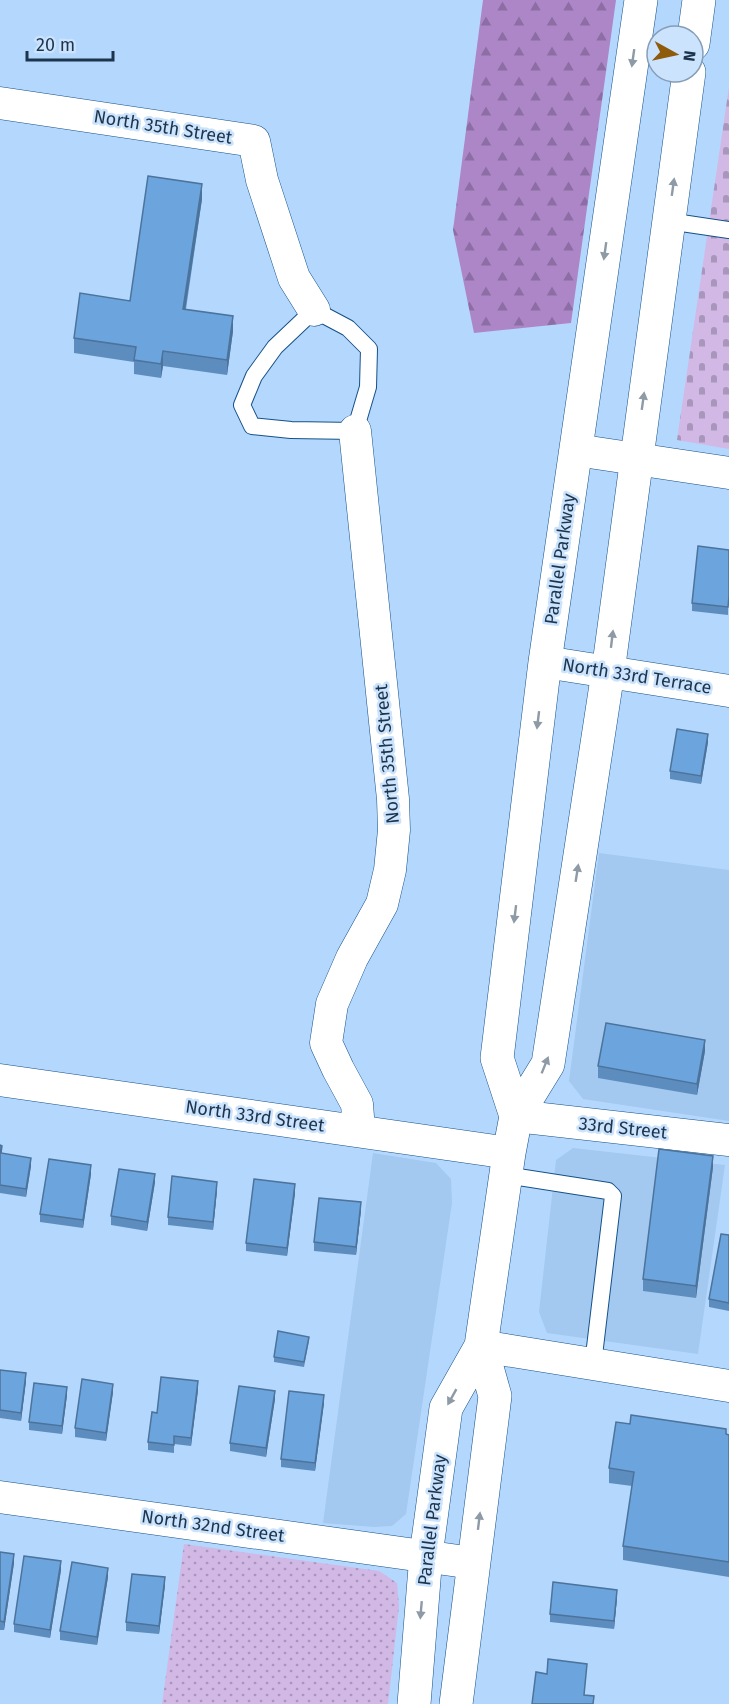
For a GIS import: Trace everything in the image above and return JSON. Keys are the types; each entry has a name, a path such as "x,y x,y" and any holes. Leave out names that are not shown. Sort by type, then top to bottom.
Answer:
{"main road":[{"name":"Parallel Parkway","path":"516,1116 497,1058 546,662 641,0"},
{"path":"696,24 699,0"},
{"name":"Parallel Parkway","path":"414,1704 426,1555 446,1408 481,1346 516,1116 548,1064 608,672 687,84"},
{"name":"Parallel Parkway","path":"456,1704 495,1396 481,1346"}],"street":[{"name":"North 35th Street","path":"0,103 254,141 262,180 294,278 314,310"},
{"name":"North 35th Street","path":"355,431 393,799 394,830 390,870 382,904 352,958 332,1004 326,1043 357,1104 359,1130"},
{"path":"576,450 729,473"},
{"name":"North 33rd Terrace","path":"546,662 729,691"},
{"name":"North 33rd Street","path":"0,1080 359,1130 508,1164"},
{"name":"33rd Street","path":"516,1116 729,1140"},
{"path":"481,1346 729,1386"},
{"name":"North 32nd Street","path":"0,1497 473,1563"}],"lane":[{"path":"668,221 729,230"},
{"path":"314,310 348,328 369,349 368,387 355,431 291,430 252,426 242,405 254,376 275,346 314,310"},
{"path":"508,1164 608,1191 613,1196 593,1364"}],"shaded area":[{"path":"599,853 729,870 729,1121 583,1099 569,1081"},
{"path":"573,1148 725,1165 698,1354 547,1333 539,1312 556,1160"},
{"path":"373,1153 436,1163 451,1179 452,1203 406,1514 392,1526 374,1527 323,1523"}],"green space":[{"path":"483,0 616,0 571,323 474,333 453,230"},
{"path":"729,87 729,449 677,440"},
{"path":"184,1544 379,1571 397,1583 399,1606 388,1704 162,1704"}],"building":[{"path":"148,176 202,184 183,309 233,316 227,360 163,351 161,364 134,360 136,347 74,338 80,293 130,301"},
{"path":"698,546 729,550 728,607 692,603"},
{"path":"677,729 708,734 701,776 670,771"},
{"path":"606,1023 705,1040 697,1084 598,1066"},
{"path":"0,1145 2,1146 1,1153 31,1158 26,1189 0,1185"},
{"path":"659,1149 713,1156 696,1286 643,1279"},
{"path":"49,1159 91,1165 83,1220 40,1214"},
{"path":"119,1169 155,1174 147,1222 111,1216"},
{"path":"172,1176 217,1182 213,1222 168,1217"},
{"path":"254,1179 295,1184 287,1248 246,1243"},
{"path":"319,1198 361,1202 356,1247 314,1242"},
{"path":"721,1234 729,1235 729,1303 709,1299"},
{"path":"278,1331 309,1337 304,1362 274,1357"},
{"path":"0,1370 26,1373 21,1413 0,1410"},
{"path":"161,1377 198,1381 191,1438 174,1436 174,1445 148,1442 152,1412 157,1413"},
{"path":"82,1379 113,1384 106,1433 75,1428"},
{"path":"34,1383 67,1387 62,1426 29,1422"},
{"path":"239,1386 275,1391 266,1448 230,1443"},
{"path":"289,1391 324,1395 315,1463 281,1459"},
{"path":"631,1415 726,1429 726,1434 729,1435 729,1562 623,1546 634,1472 609,1468 616,1422 630,1424"},
{"path":"0,1552 14,1554 4,1622 0,1621"},
{"path":"24,1556 61,1561 50,1630 14,1624"},
{"path":"72,1562 108,1568 97,1637 60,1631"},
{"path":"132,1574 165,1577 159,1626 126,1622"},
{"path":"553,1582 617,1590 614,1621 550,1614"},
{"path":"548,1659 587,1664 584,1695 594,1696 593,1704 532,1704 536,1672 547,1674"}]}
